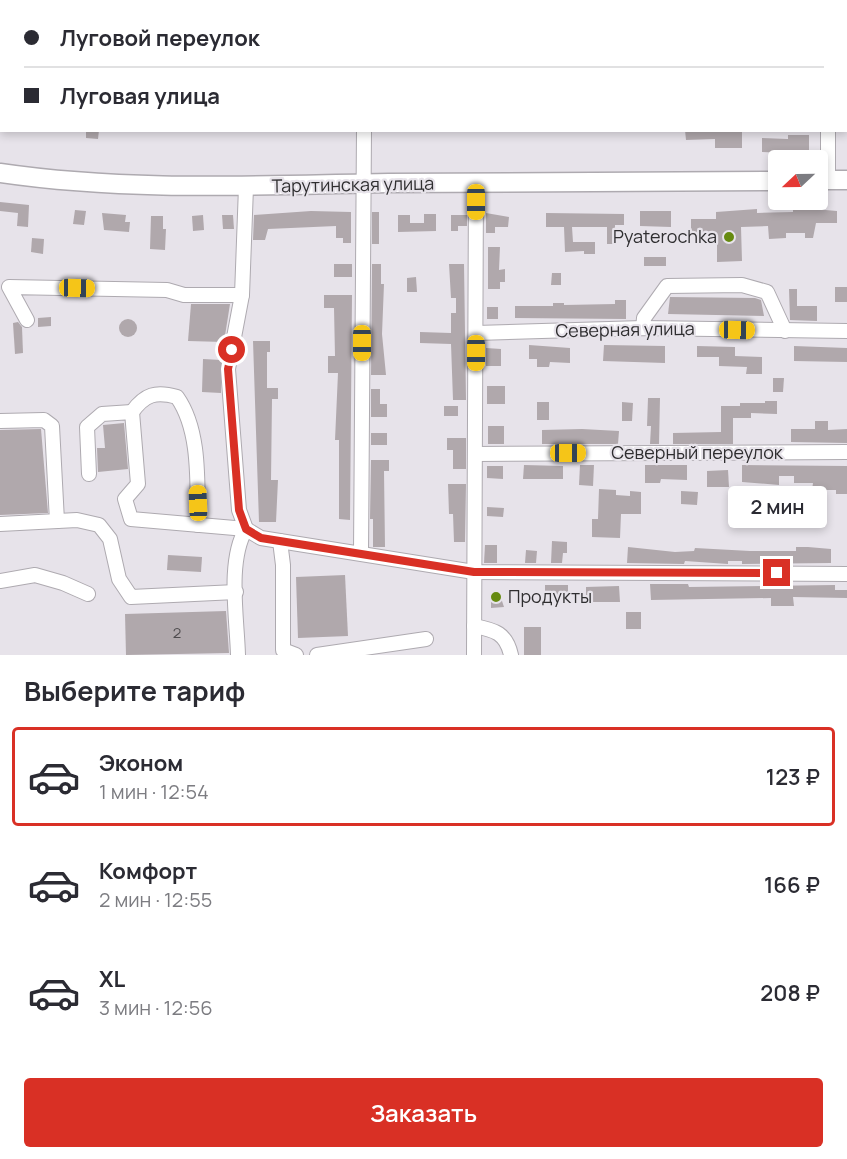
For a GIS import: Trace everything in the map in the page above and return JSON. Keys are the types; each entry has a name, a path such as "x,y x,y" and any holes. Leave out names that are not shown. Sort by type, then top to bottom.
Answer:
{"main road":[{"name":"Тарутинская улица","path":"0,173 99,184 246,188 362,184 768,181"},
{"path":"828,180 847,180"}],"street":[{"path":"362,553 364,132"},
{"path":"826,150 828,132"},
{"path":"474,655 476,184"},
{"path":"246,188 242,295 228,369 239,510 246,529"},
{"path":"643,328 644,318 667,286 742,285 767,291 784,331"},
{"path":"4,287 167,290 184,295 242,295"},
{"path":"4,287 27,320"},
{"name":"Северная улица","path":"476,333 643,328 847,332"},
{"path":"198,525 196,459 185,408 177,397 161,392 143,397 132,412 138,484 125,499 131,519 198,525 246,529 261,538 474,572 847,574"},
{"path":"89,474 87,428 102,414 132,412"},
{"path":"0,421 44,420 52,426 57,521"},
{"name":"Северный переулок","path":"476,454 847,452"},
{"path":"0,524 77,520 99,525 110,539 119,579 131,597 236,592"},
{"path":"238,655 235,561 239,541 246,529"},
{"path":"279,541 283,566 283,650 296,655"},
{"path":"0,580 35,575 63,583 88,594"},
{"path":"474,626 497,630 508,641 511,655"},
{"path":"317,655 365,652 426,639"}],"building":[{"path":"86,132 99,132 98,139 86,138"},
{"path":"685,132 742,132 742,148 715,148 715,139 686,140"},
{"path":"788,135 809,135 809,150 762,152 762,138 788,139"},
{"path":"0,202 29,205 28,227 17,226 18,213 0,211"},
{"path":"757,209 757,213 793,212 793,210 837,211 837,223 816,223 813,238 805,238 805,233 786,233 786,238 769,239 768,226 741,227 742,261 717,262 717,233 691,233 691,219 716,219 716,212"},
{"path":"75,210 86,211 84,225 73,224"},
{"path":"311,211 351,212 351,243 343,243 343,238 336,238 336,226 268,229 265,240 253,240 254,215"},
{"path":"640,211 671,211 671,227 640,226"},
{"path":"372,212 379,212 379,244 372,244"},
{"path":"102,213 126,215 125,222 130,222 129,232 104,230"},
{"path":"486,213 509,217 508,227 495,227 495,233 486,233"},
{"path":"546,213 624,214 624,225 615,225 615,244 607,244 607,227 572,227 573,242 595,242 595,254 584,254 584,251 565,252 564,227 546,227"},
{"path":"424,214 436,214 436,231 398,232 398,215 410,215 410,223 424,223"},
{"path":"203,215 204,230 193,231 192,216"},
{"path":"222,215 233,215 234,229 223,229"},
{"path":"451,215 467,215 467,226 458,226 458,231 451,231"},
{"path":"151,216 163,216 163,229 166,229 165,250 150,249"},
{"path":"32,238 44,239 43,254 31,252"},
{"path":"488,247 500,247 499,270 505,269 505,282 500,282 500,289 488,289"},
{"path":"644,257 666,257 666,266 644,266"},
{"path":"334,264 352,264 352,277 334,277"},
{"path":"372,264 381,264 381,284 384,284 382,334 386,375 371,375"},
{"path":"449,264 464,264 466,400 453,400 451,344 420,343 420,332 451,333 451,313 456,313 456,298 451,298"},
{"path":"552,273 561,273 561,285 551,285"},
{"path":"416,277 417,292 407,292 407,278"},
{"path":"835,287 847,287 847,302 835,302"},
{"path":"789,289 797,289 797,306 817,306 817,321 790,320"},
{"path":"324,295 352,295 350,520 339,519 339,440 335,440 338,373 328,373 328,356 335,356 334,308 324,308"},
{"path":"670,297 755,298 761,300 764,316 668,314"},
{"path":"615,300 626,300 626,319 515,318 515,306 553,306 553,303 564,303 564,305 615,304"},
{"path":"191,304 230,304 224,342 188,341"},
{"path":"487,307 498,307 498,319 487,319"},
{"path":"51,317 51,326 38,327 38,318"},
{"path":"128,319 134,322 137,328 134,334 128,337 122,334 119,328 122,322"},
{"path":"18,322 22,327 23,353 15,354 13,323"},
{"path":"253,341 270,341 270,352 267,352 267,388 278,388 278,399 272,399 271,480 278,480 276,522 259,522"},
{"path":"529,345 570,348 570,363 550,362 549,367 537,367 537,359 529,359"},
{"path":"604,345 665,346 665,363 603,361"},
{"path":"697,346 735,347 735,356 762,357 762,374 746,374 747,367 719,366 719,357 697,357"},
{"path":"794,346 847,348 847,362 794,361"},
{"path":"486,348 501,349 501,366 486,366"},
{"path":"203,359 221,360 221,393 202,392"},
{"path":"773,378 784,378 783,392 773,392"},
{"path":"487,386 505,386 505,404 487,404"},
{"path":"371,389 380,389 380,404 387,404 387,417 371,417"},
{"path":"648,398 660,398 659,444 650,444 651,426 647,426"},
{"path":"765,401 777,401 777,414 751,413 751,418 733,418 733,444 673,444 673,433 721,432 721,406 740,406 740,403 765,403"},
{"path":"537,402 549,402 549,420 537,420"},
{"path":"622,402 633,403 632,421 622,421"},
{"path":"444,406 458,406 458,416 444,416"},
{"path":"815,421 828,421 828,430 847,429 847,443 791,442 791,429 815,429"},
{"path":"124,423 128,469 98,472 97,448 105,448 103,425"},
{"path":"488,426 504,426 504,444 488,444"},
{"path":"41,429 48,513 0,515 0,430"},
{"path":"542,430 619,431 618,444 542,444"},
{"path":"371,433 387,433 387,445 371,445"},
{"path":"447,438 466,438 466,469 453,469 453,450 447,450"},
{"path":"371,460 389,460 389,471 384,471 385,547 373,547 373,519 370,519"},
{"path":"524,465 563,466 563,479 523,479"},
{"path":"580,465 594,465 593,486 579,485"},
{"path":"645,465 687,465 687,480 661,479 660,483 645,483"},
{"path":"742,465 847,466 847,494 836,494 836,490 812,490 813,483 794,483 794,476 779,476 779,485 742,482"},
{"path":"487,466 503,466 503,479 487,478"},
{"path":"728,470 729,487 707,487 707,471"},
{"path":"448,484 466,484 465,542 454,542 453,514 449,514"},
{"path":"599,489 616,490 616,495 630,496 630,491 641,492 641,514 621,514 620,538 592,537 592,519 598,519"},
{"path":"681,491 698,492 697,505 681,504"},
{"path":"487,507 504,508 503,517 487,516"},
{"path":"552,541 567,542 567,553 563,553 562,563 551,563"},
{"path":"485,545 497,545 497,563 484,563"},
{"path":"628,547 675,552 694,551 695,548 796,551 796,547 808,547 831,549 831,563 742,564 742,561 728,561 728,564 685,561 684,564 627,563"},
{"path":"526,550 537,551 536,563 525,563"},
{"path":"168,555 202,557 201,572 167,570"},
{"path":"345,575 348,636 298,638 296,577"},
{"path":"650,584 688,584 689,587 835,585 835,590 847,590 847,598 793,597 794,606 771,606 771,598 651,600"},
{"path":"545,585 568,585 568,600 545,600"},
{"path":"619,586 620,602 586,602 586,587"},
{"name":"Продукты","path":"491,592 500,595 504,607 491,608"},
{"path":"226,611 229,653 126,655 125,614"},
{"path":"626,612 641,612 641,629 626,629"},
{"path":"524,627 541,627 541,655 524,655"}],"place":[{"name":"Pyaterochka","path":"729,237"},
{"name":"Продукты","path":"496,597"}],"route":[{"path":"232,350 228,369 239,510 246,529 261,538 451,566 474,572 777,573"}]}
